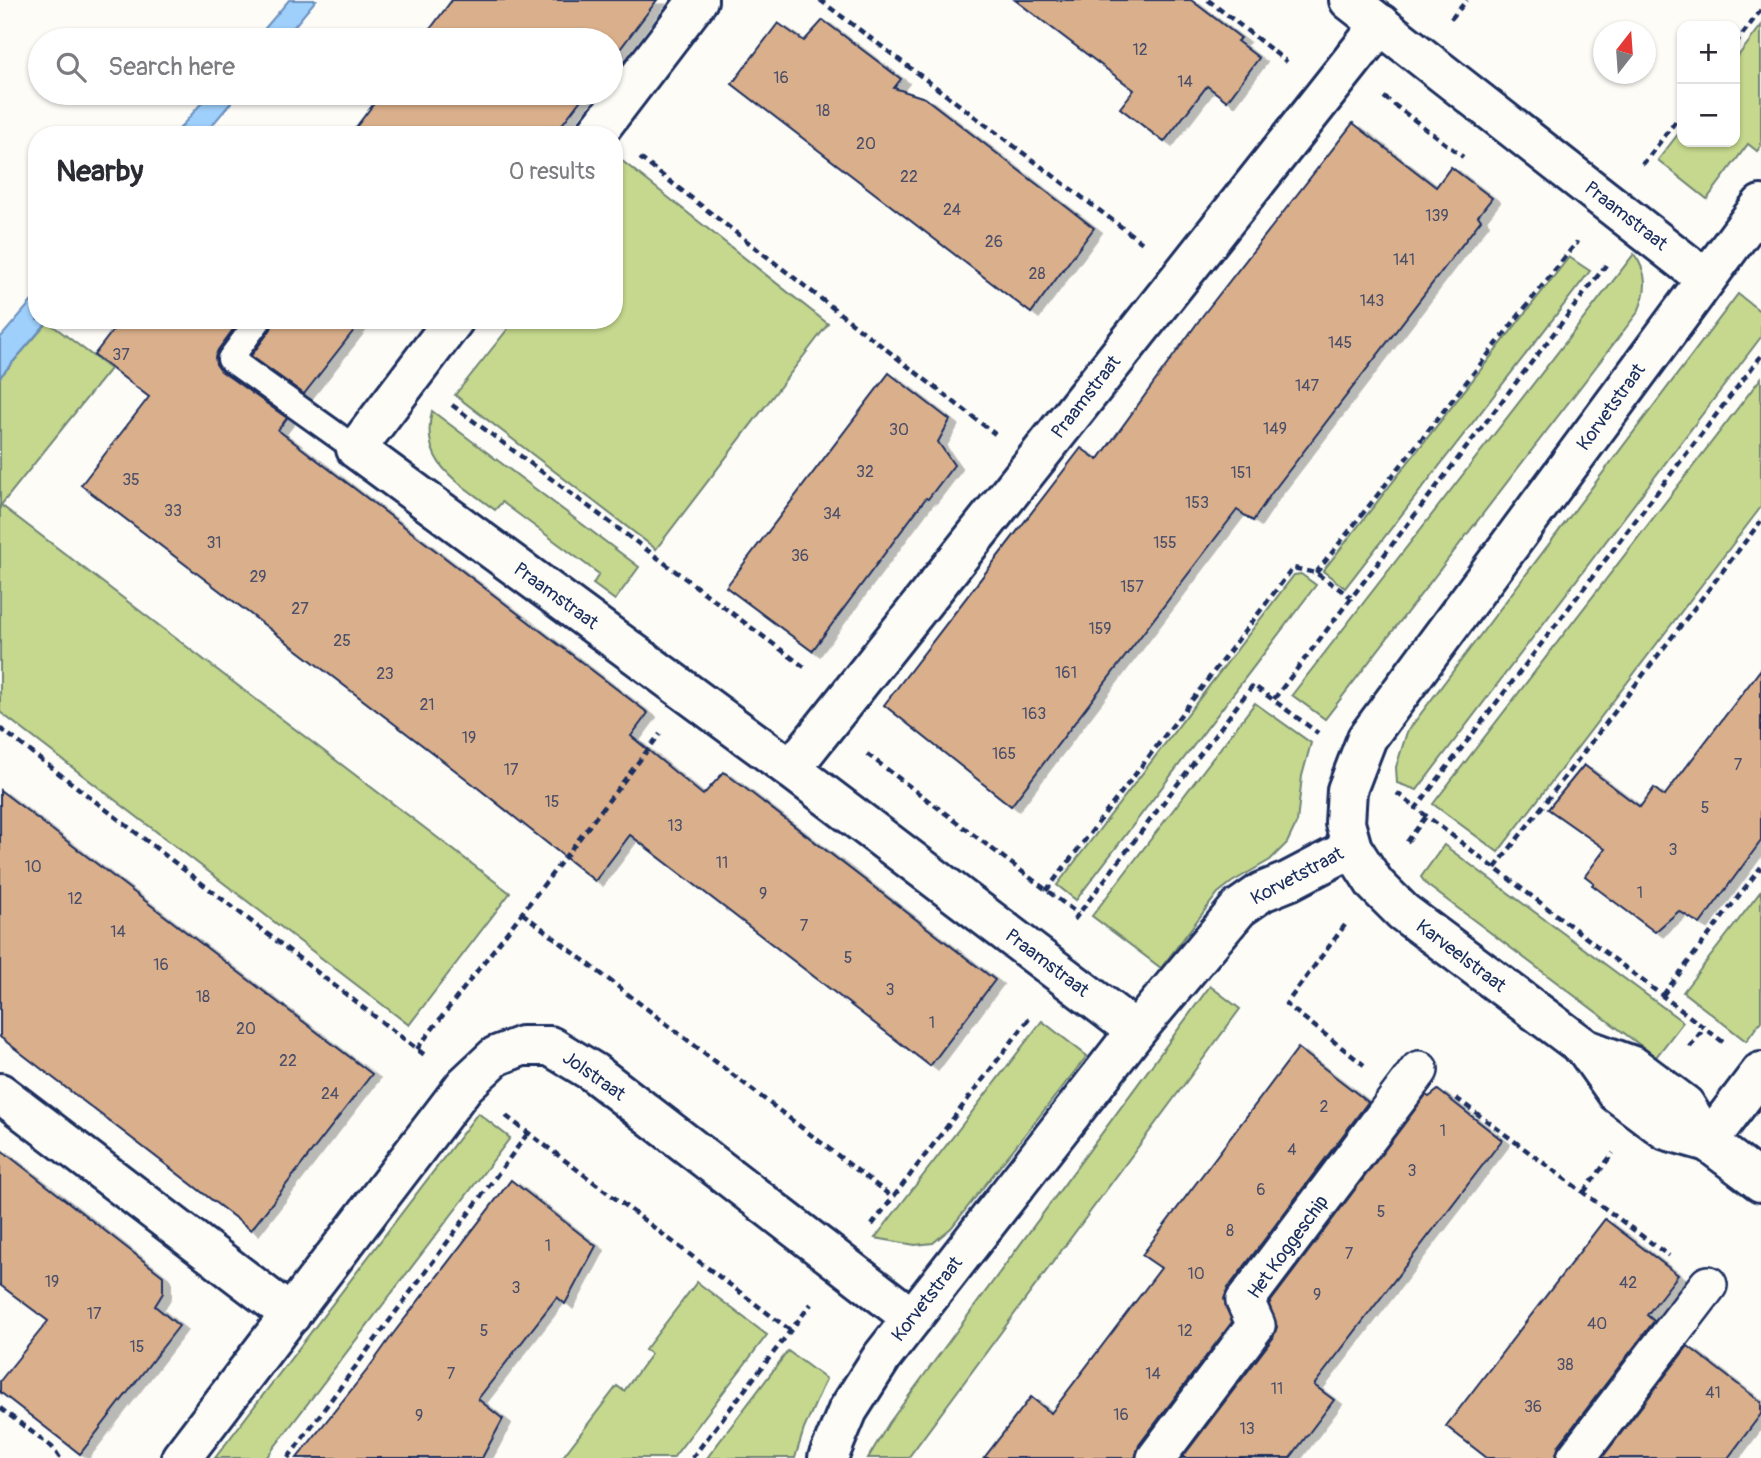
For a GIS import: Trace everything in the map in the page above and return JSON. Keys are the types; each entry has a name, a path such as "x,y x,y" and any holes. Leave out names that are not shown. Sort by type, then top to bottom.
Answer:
{"street":[{"path":"623,98 698,0"},
{"name":"Praamstraat","path":"1349,0 1706,279"},
{"name":"Praamstraat","path":"791,769 1381,24"},
{"path":"602,126 618,105"},
{"name":"Korvetstraat","path":"828,1458 848,1410 912,1318 1136,1031 1239,908 1262,892 1352,848 1345,822 1347,790 1367,738 1761,205"},
{"path":"355,449 447,329"},
{"name":"Praamstraat","path":"355,449 691,694 1136,1031"},
{"name":"Karveelstraat","path":"1352,848 1375,884 1403,912 1586,1049 1633,1066 1685,1105 1708,1142 1761,1182"},
{"name":"Jolstraat","path":"181,1458 465,1085 496,1056 522,1046 550,1046 593,1072 912,1318"},
{"path":"1708,1142 1747,1061"},
{"name":"Het Koggeschip","path":"1156,1458 1256,1325 1245,1301 1419,1070"},
{"path":"0,1093 291,1315"},
{"path":"1576,1458 1708,1285"}],"lane":[{"name":"Praamstraat","path":"252,329 230,359 355,449"}],"path":[{"path":"821,0 1183,274"},
{"path":"1208,0 1327,92"},
{"path":"1461,28 1450,20 1467,0"},
{"path":"1740,37 1761,10"},
{"path":"1274,699 1637,225 1644,163 1677,120"},
{"path":"1634,155 1644,163"},
{"path":"636,156 1033,463"},
{"path":"1316,573 1576,243 1586,250"},
{"path":"1596,258 1606,266"},
{"path":"1416,807 1761,356"},
{"path":"412,375 837,711 1046,891 1078,914"},
{"path":"1495,868 1761,521"},
{"path":"1046,891 1293,568 1316,573 1351,597"},
{"path":"692,1458 892,1197 1053,968 1078,914 1253,685 1747,1061"},
{"path":"417,1049 691,694"},
{"path":"0,729 417,1049 790,1330"},
{"path":"1365,1076 1366,1067 1286,1004 1427,815"},
{"path":"1663,995 1761,867"},
{"path":"522,913 892,1197"},
{"path":"1472,1111 1649,1241"},
{"path":"288,1458 528,1133"},
{"path":"0,1408 52,1447 60,1458"}],"green space":[{"path":"1761,26 1761,146 1757,151 1748,144 1707,199 1658,160 1677,135 1677,147 1740,147 1740,53"},
{"path":"623,162 828,324 656,549 455,395 508,329 623,329"},
{"path":"1634,254 1639,261 1645,283 1638,312 1325,719 1292,695"},
{"path":"1569,257 1590,271 1345,588 1323,571"},
{"path":"1738,294 1761,312 1761,337 1417,790 1397,783 1396,767 1407,732"},
{"path":"42,329 57,329 110,369 1,505 510,893 409,1025 0,712 0,377"},
{"path":"1761,378 1761,507 1498,852 1433,804"},
{"path":"432,411 639,567 615,600 593,584 599,574 502,502 495,510 445,470 431,445 429,430"},
{"path":"1301,574 1316,585 1076,900 1057,885 1294,575"},
{"path":"1255,703 1311,743 1302,776 1297,822 1287,843 1270,860 1218,893 1161,968 1092,916"},
{"path":"1444,845 1683,1022 1656,1057 1427,885 1421,877"},
{"path":"1761,891 1761,1021 1746,1041 1683,992"},
{"path":"1210,986 1240,1009 908,1458 868,1458 889,1423"},
{"path":"1042,1021 1087,1056 951,1228 933,1243 915,1245 875,1238"},
{"path":"478,1113 510,1138 266,1458 215,1458"},
{"path":"697,1282 767,1335 673,1458 562,1458 617,1386 624,1391 651,1354 645,1350"},
{"path":"788,1351 826,1379 804,1429 795,1458 707,1458"}],"water":[{"path":"289,0 316,0 293,28 265,28"},
{"path":"200,105 229,105 212,126 182,126"},
{"path":"28,305 28,329 41,329 0,377 0,338"}],"building":[{"path":"452,0 657,0 623,45 623,28 431,28"},
{"path":"1015,0 1191,0 1241,38 1237,41 1259,58 1227,101 1207,86 1164,142 1120,108 1134,90"},
{"path":"823,20 901,79 894,88 925,98 1094,228 1031,313 732,84 778,23 804,41"},
{"path":"373,105 577,105 561,126 357,126"},
{"path":"1353,123 1436,187 1451,167 1492,198 1478,216 1481,220 1253,521 1237,510 1011,806 884,705 1081,448 1098,460 1203,315"},
{"path":"114,329 233,329 218,350 216,364 221,371 287,418 278,430 648,713 631,736 703,795 724,772 995,980 930,1066 630,835 595,881 464,777 81,485 149,397 94,355"},
{"path":"271,329 355,329 304,394 251,356"},
{"path":"889,373 950,420 938,442 954,465 928,499 926,498 812,651 726,587"},
{"path":"1761,669 1761,841 1700,924 1679,911 1655,932 1592,885 1594,883 1585,876 1605,849 1548,809 1584,765 1640,807 1654,788 1664,796"},
{"path":"0,790 372,1074 251,1230 0,1037"},
{"path":"1298,1048 1368,1102 1228,1288 1224,1299 1232,1322 1139,1445 1135,1458 984,1458 1031,1397 1051,1413 1161,1268 1142,1255"},
{"path":"1438,1090 1502,1140 1314,1385 1334,1400 1290,1458 1182,1458 1273,1338 1277,1327 1269,1304 1426,1095 1429,1097"},
{"path":"0,1149 163,1276 163,1293 155,1306 179,1326 80,1454 0,1392 0,1381 48,1321 0,1285"},
{"path":"511,1180 596,1246 565,1304 557,1297 478,1399 503,1419 482,1458 297,1458 368,1369"},
{"path":"1605,1219 1678,1275 1647,1315 1654,1321 1559,1445 1555,1458 1487,1458 1446,1426"},
{"path":"1688,1346 1761,1402 1761,1414 1728,1458 1602,1458"}]}
